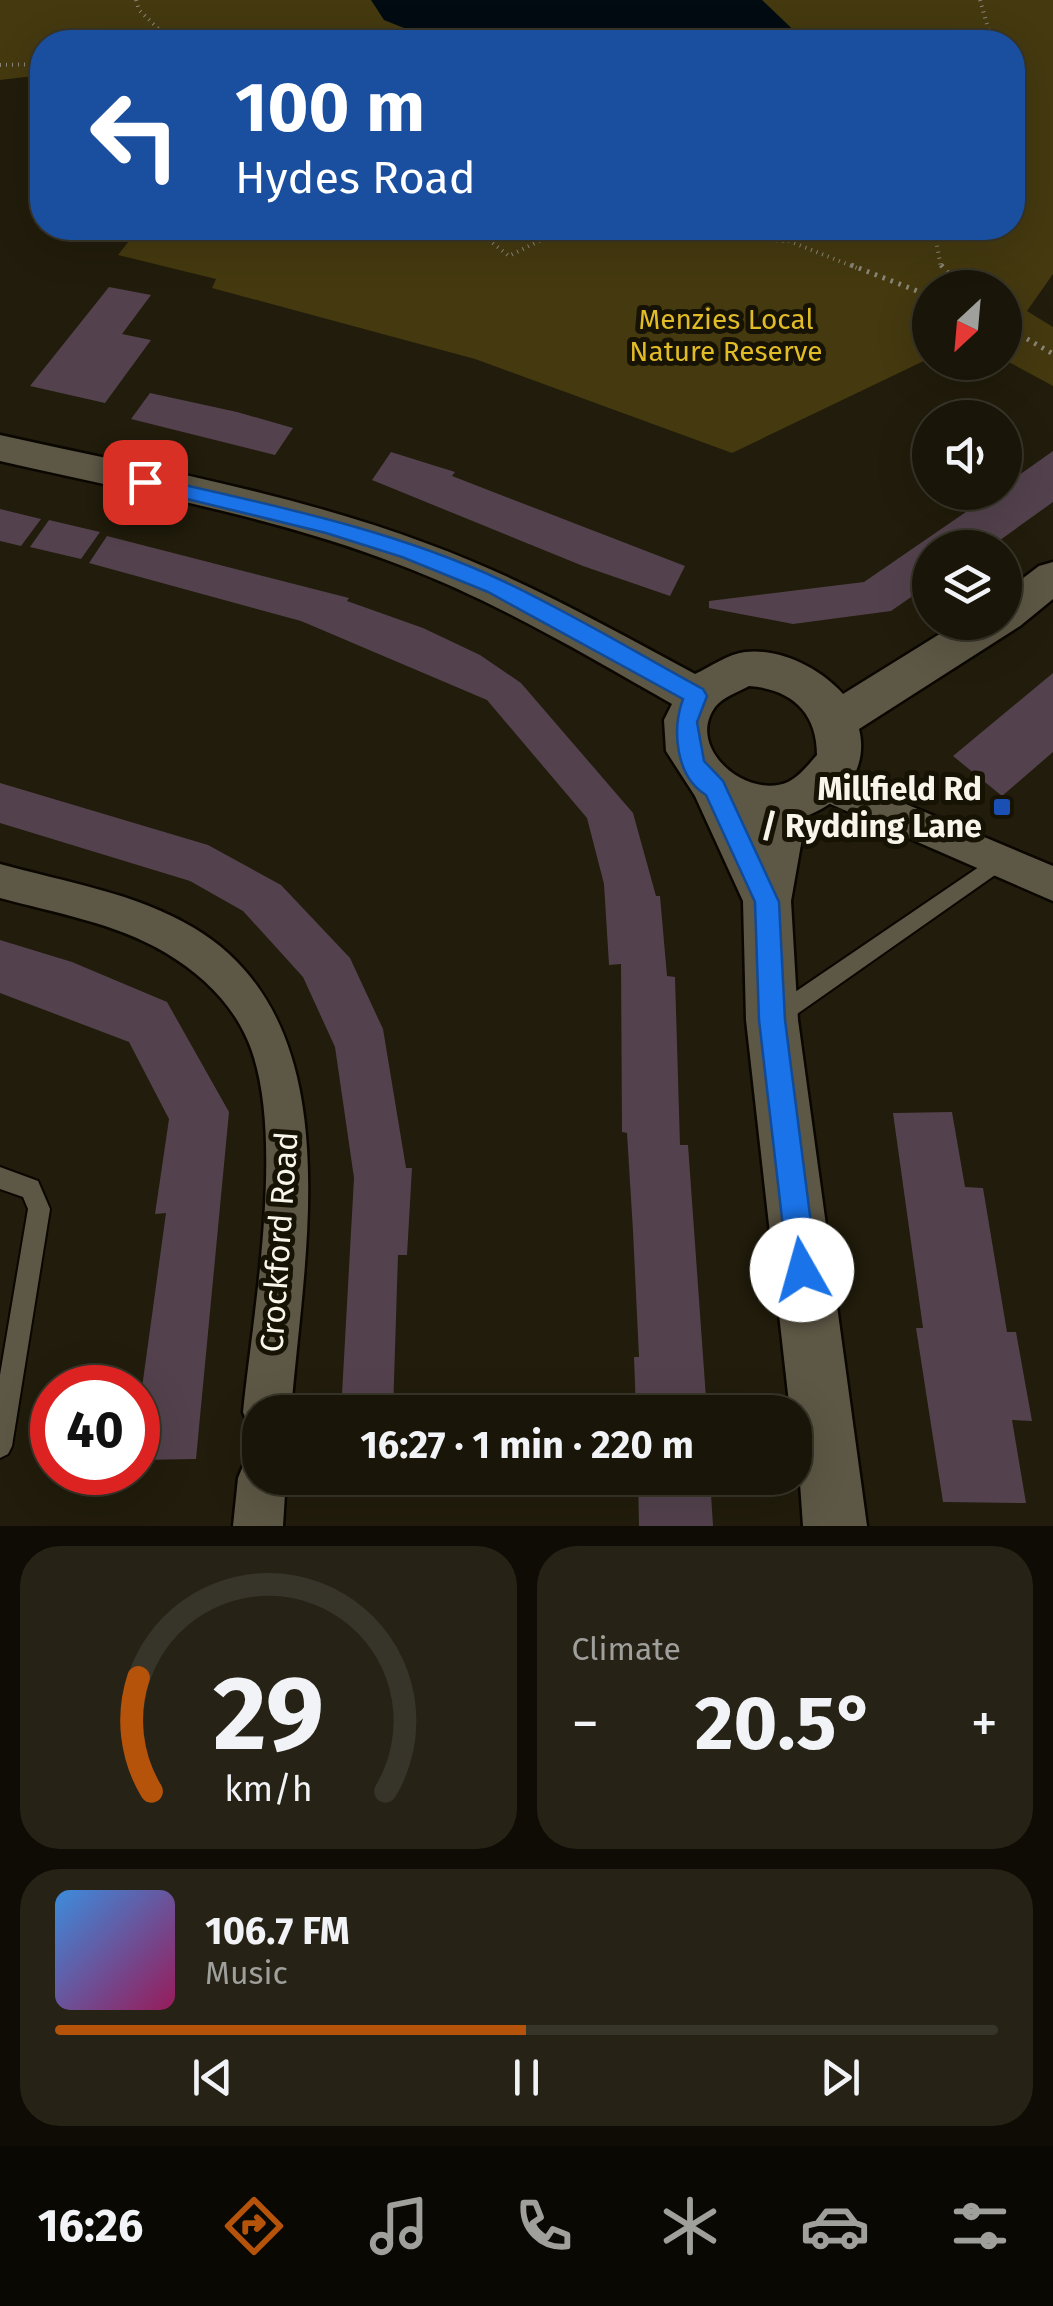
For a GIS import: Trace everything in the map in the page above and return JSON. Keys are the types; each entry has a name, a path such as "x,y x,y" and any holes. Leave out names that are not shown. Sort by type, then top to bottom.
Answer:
{"street":[{"path":"0,448 327,526 409,552 495,586 696,696"},
{"path":"1022,602 1053,577"},
{"path":"838,719 964,640"},
{"path":"835,1526 772,1020 767,902 805,795 840,762 838,719 803,684 760,669 727,674 696,696 686,722 686,741 704,782 714,788 744,803 805,795 1053,884"},
{"path":"714,788 767,902"},
{"name":"Crockford Road","path":"0,881 127,918 180,940 213,964 245,998 271,1046 284,1090 289,1142 268,1395"},
{"path":"258,1526 261,1495"}],"lane":[{"path":"772,1020 998,862"},
{"path":"0,1178 30,1189 40,1208 0,1446"}],"path":[{"path":"136,0 139,10 160,30"},
{"path":"980,0 989,30"},
{"path":"0,65 30,64"},
{"path":"489,240 509,256 541,240"},
{"path":"789,240 912,289"},
{"path":"936,240 943,270"},
{"path":"1022,336 1053,354"}],"green space":[{"name":"Menzies Local Nature Reserve","path":"0,0 1053,0 1053,274 1027,311 1053,327 1053,386 1022,369 1022,270 912,270 912,367 732,453 475,359 212,288 216,279 118,255 130,240 1025,240 1025,30 30,30 30,76 0,80"}],"shaded area":[{"path":"371,0 762,0 793,30 409,30 384,20"}],"building":[{"path":"109,287 151,295 122,334 151,340 105,403 30,386"},
{"path":"150,393 293,428 275,455 131,419"},
{"path":"1053,451 1053,502 1014,530 940,530 969,510 1022,510 1022,473"},
{"path":"391,452 455,472 452,476 685,566 670,596 583,566 372,480"},
{"path":"0,509 41,519 21,546 0,541"},
{"path":"49,520 100,532 81,559 30,547"},
{"path":"107,536 349,598 347,601 423,628 480,655 521,683 633,813 656,896 660,896 667,976 675,977 680,1145 688,1145 706,1395 635,1395 634,1357 639,1357 627,1133 622,1132 621,964 609,965 604,884 587,818 487,700 301,621 89,563"},
{"path":"912,549 912,596 891,611 793,624 709,608 709,601 864,582"},
{"path":"1053,673 1053,752 1002,796 953,756"},
{"path":"0,783 208,845 281,885 350,958 383,1029 406,1168 412,1168 407,1255 398,1255 394,1395 342,1395 354,1178 335,1047 303,977 243,911 190,881 0,823"},
{"path":"0,940 72,962 167,1002 229,1112 196,1459 160,1460 160,1365 145,1365 166,1213 155,1214 169,1119 129,1042 0,993"},
{"path":"952,1112 965,1187 983,1188 1007,1332 1016,1332 1032,1421 1012,1420 1026,1503 943,1502 916,1328 923,1328 893,1113"},
{"path":"638,1495 711,1495 713,1526 639,1526"}],"place":[{"name":"Millfield Rd / Rydding Lane","path":"1002,807"}],"route":[{"path":"145,482 327,526 409,552 495,586 696,696 686,722 686,741 693,763 704,782 714,788 767,902 772,1020 802,1270"}]}
